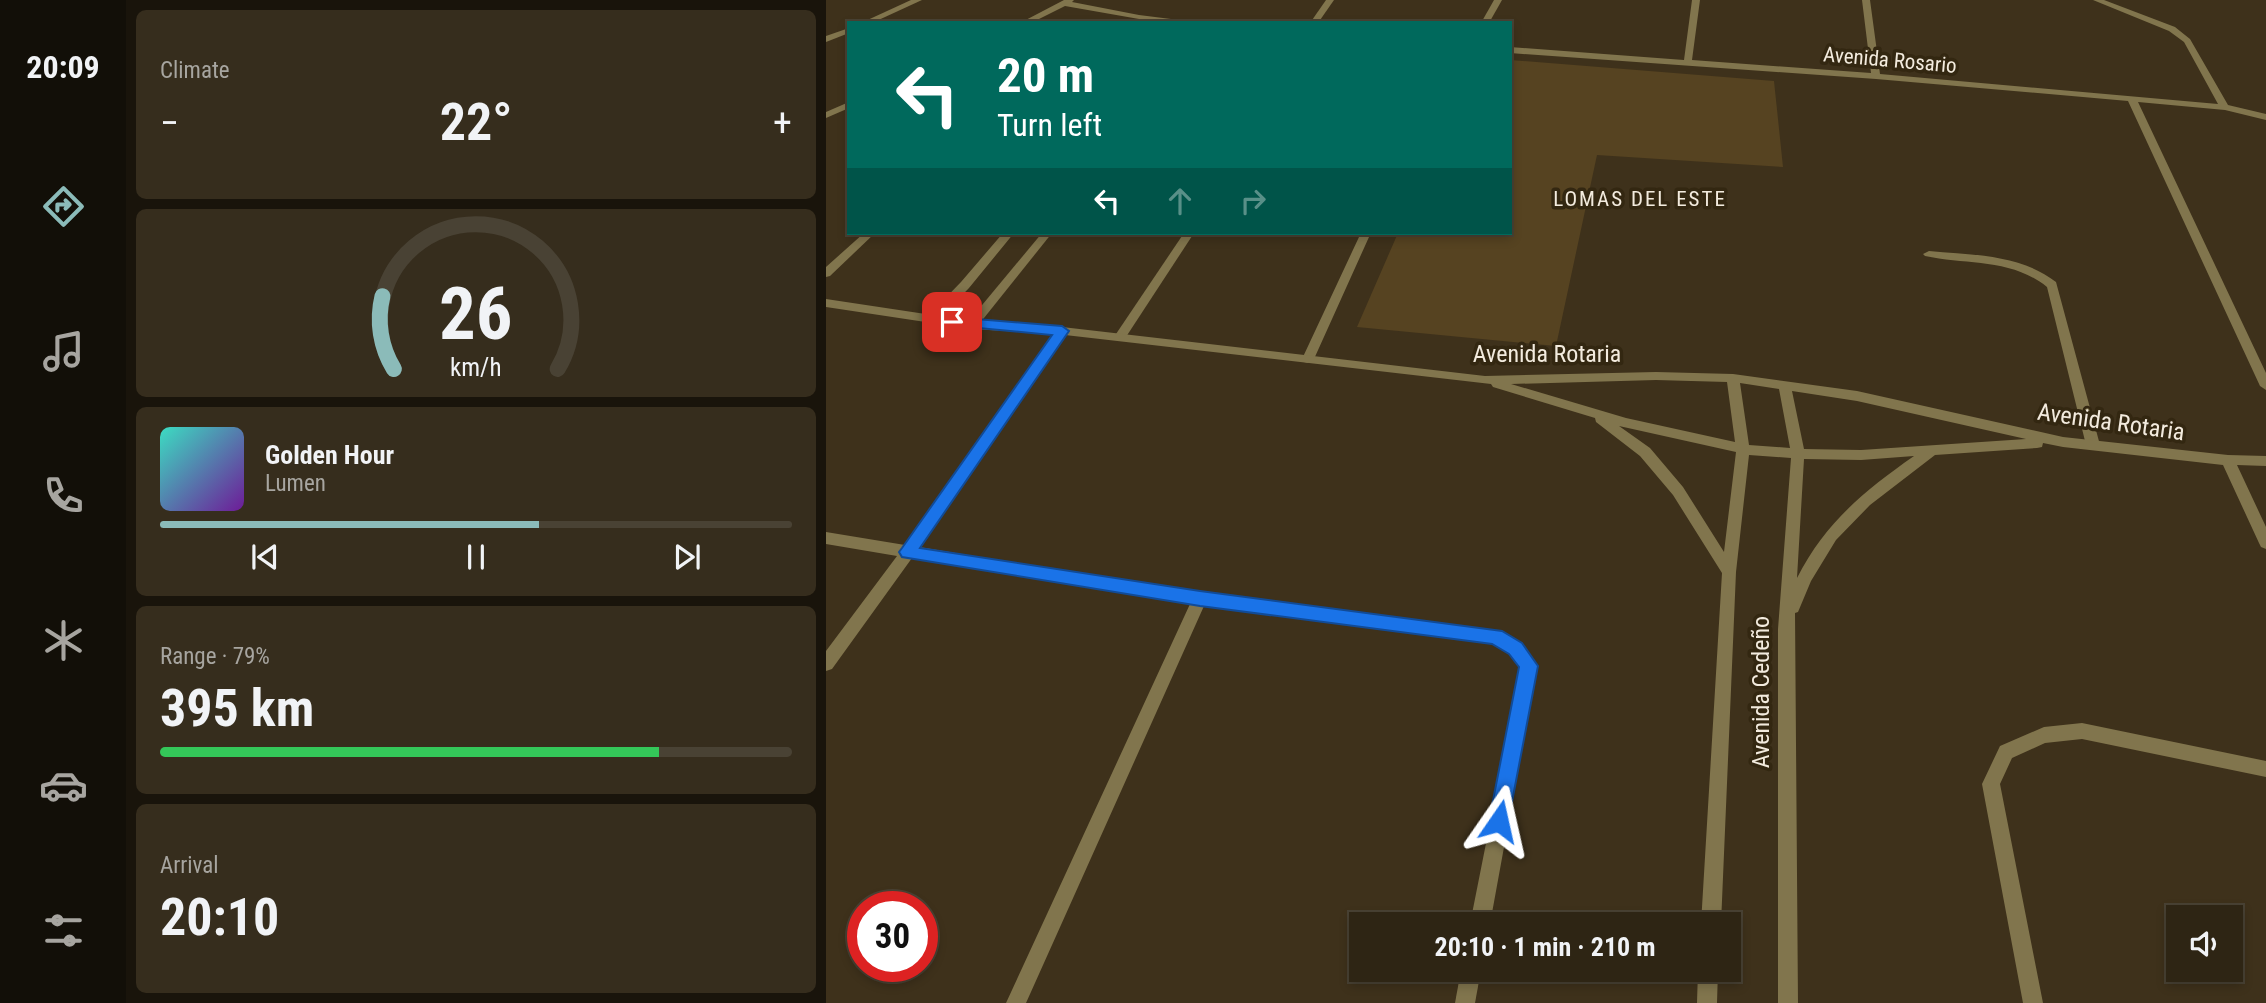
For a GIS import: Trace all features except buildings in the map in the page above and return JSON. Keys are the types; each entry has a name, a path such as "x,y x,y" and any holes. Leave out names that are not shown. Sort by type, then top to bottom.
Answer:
{"street":[{"path":"870,21 918,0"},
{"path":"1315,21 1330,0"},
{"path":"1486,21 1498,0"},
{"path":"1688,61 1696,0"},
{"path":"1866,0 1876,76"},
{"path":"2097,0 2172,29 2186,41 2225,107"},
{"path":"1028,21 1067,2 1177,21"},
{"path":"826,39 847,31"},
{"name":"Avenida Rosario","path":"1512,50 1876,76 2225,107 2266,117"},
{"path":"2132,99 2266,386"},
{"path":"826,115 847,106"},
{"path":"826,274 868,235"},
{"path":"932,319 1007,235"},
{"path":"972,325 1044,235"},
{"path":"1120,337 1188,235"},
{"path":"1308,359 1363,235"},
{"path":"1929,254 2022,267 2045,278 2052,285 2093,445"},
{"name":"Avenida Rotaria","path":"826,303 972,325 1120,337 1485,380 1656,376 1732,378 1857,396 2063,442 2228,460 2266,461"},
{"path":"826,664 908,552 1062,331"},
{"name":"Avenida Cedeño","path":"1712,912 1729,572 1743,449 1732,378"},
{"path":"1485,380 1595,414 1743,449 1798,454 1930,452 2007,443 2063,442"},
{"name":"Avenida Cedeño","path":"1784,384 1798,454 1786,629 1788,1003"},
{"path":"1595,414 1644,452 1678,491 1729,572"},
{"path":"1786,629 1804,576 1831,533 1866,497 1930,452"},
{"path":"2228,460 2266,543"},
{"path":"826,538 1200,599 1495,637 1516,648 1529,666 1482,912"},
{"path":"1016,1003 1200,599"},
{"path":"2033,1003 1991,784 2006,752 2044,735 2082,731 2266,769"},
{"path":"1465,1003 1469,982"},
{"path":"1707,1003 1708,982"}],"shaded area":[{"path":"1512,60 1774,81 1783,167 1597,155 1556,346 1357,327 1397,235 1512,235"}],"district":[{"name":"LOMAS DEL ESTE","path":"1640,199"}],"route":[{"path":"952,322 1062,331 908,552 1200,599 1495,637 1516,648 1529,666 1499,821"}]}
